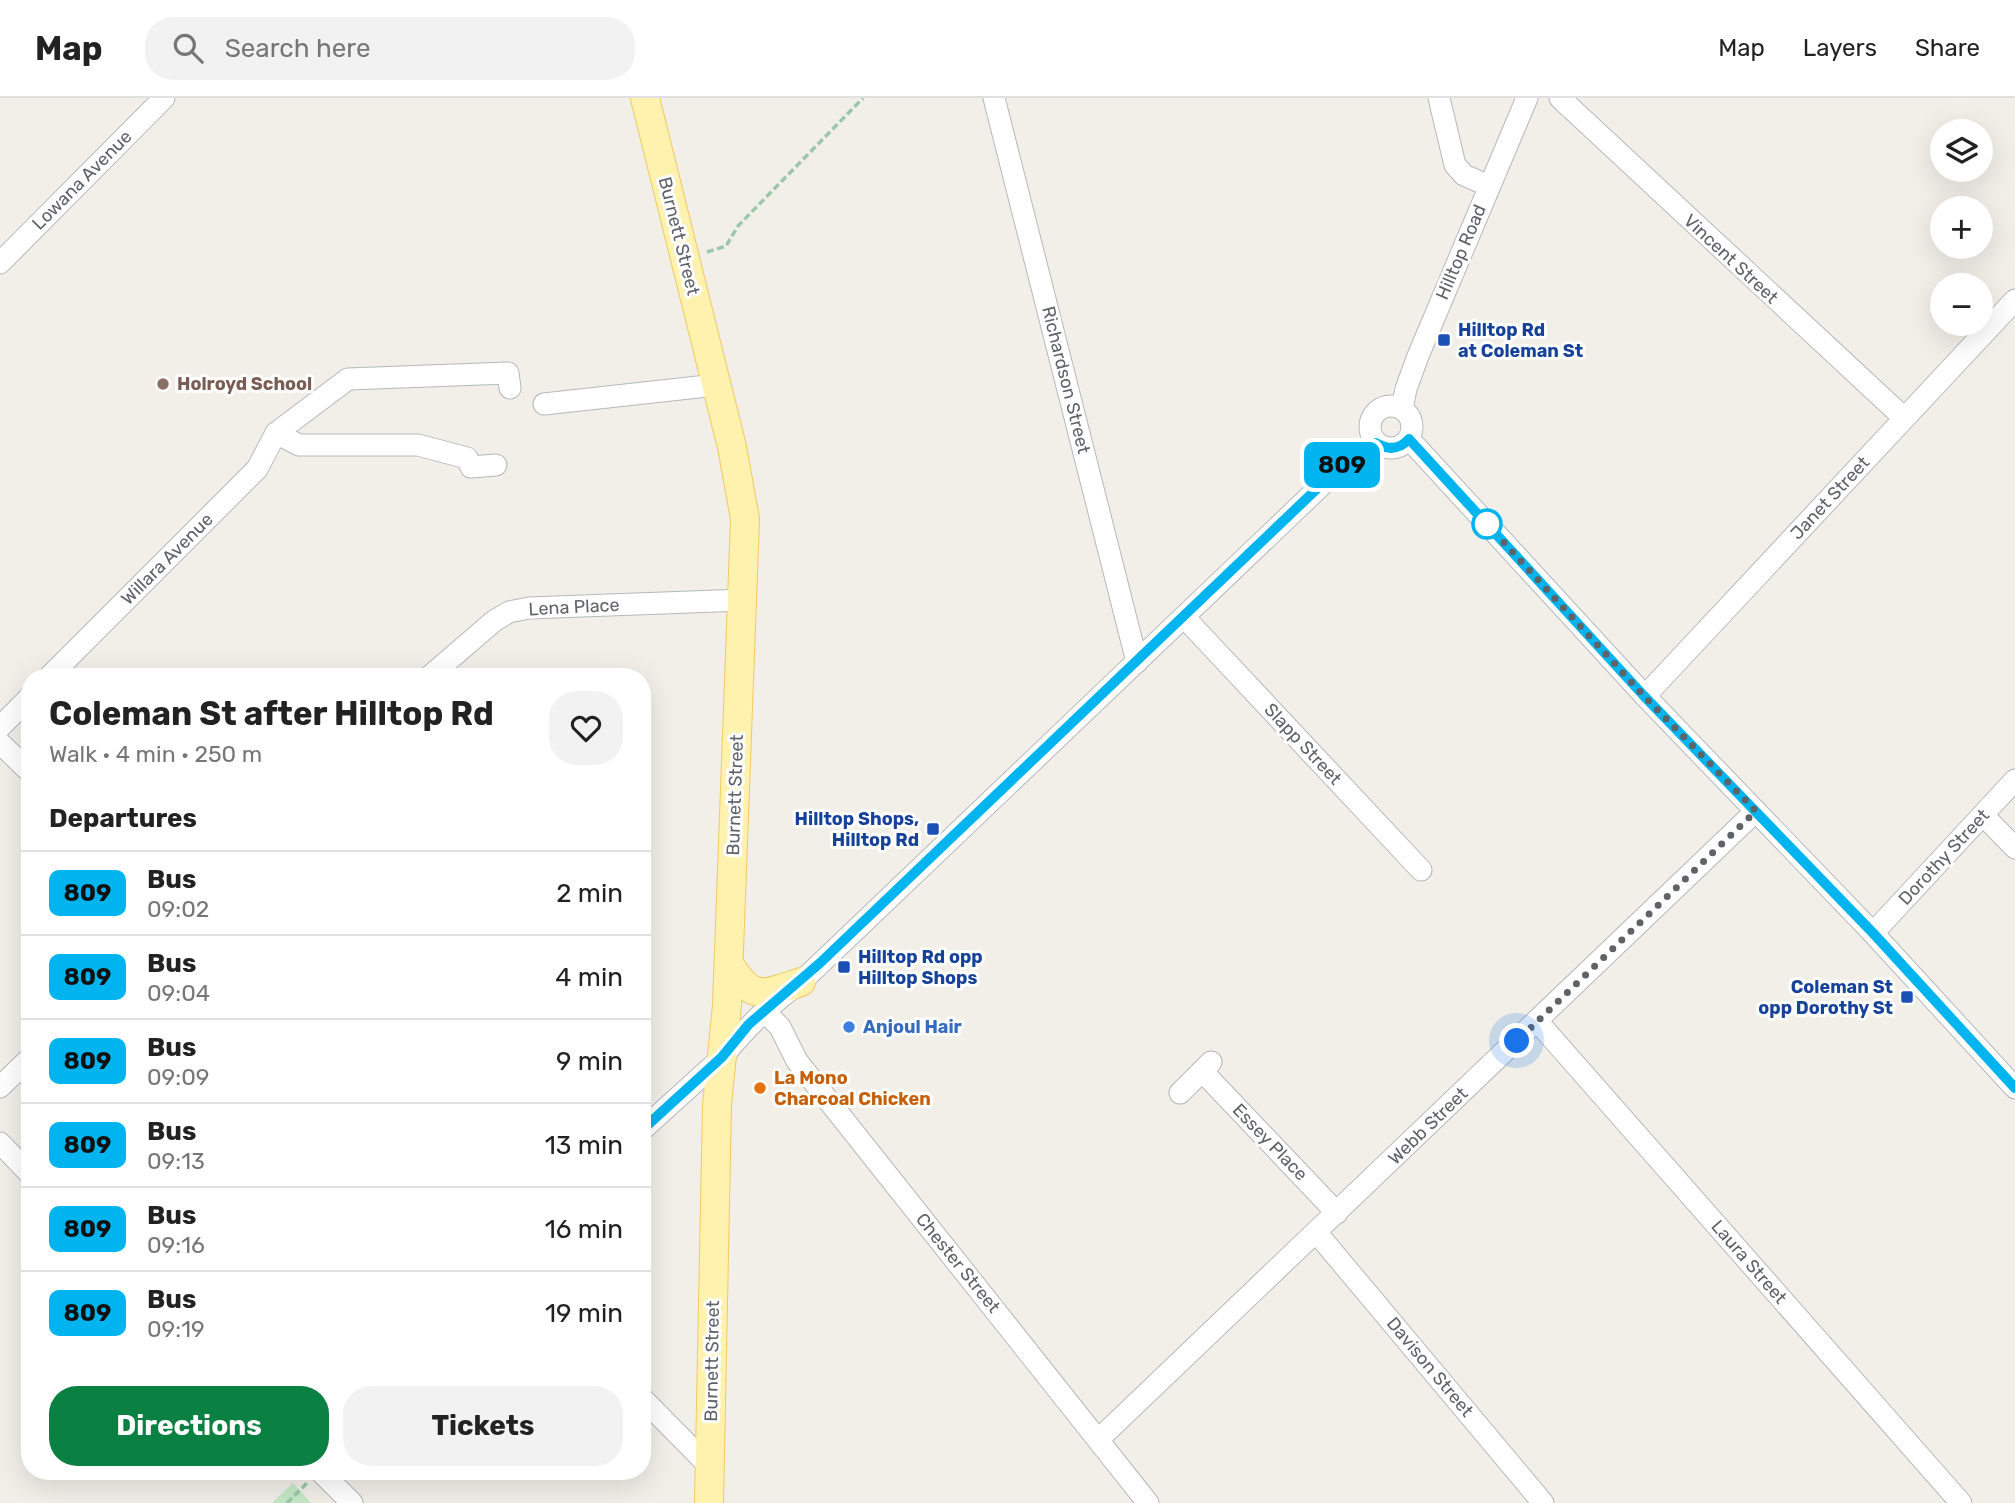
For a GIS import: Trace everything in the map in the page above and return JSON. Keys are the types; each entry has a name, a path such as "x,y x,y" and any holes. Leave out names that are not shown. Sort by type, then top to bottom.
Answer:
{"main road":[{"name":"Burnett Street","path":"645,98 732,447 746,519 729,964 717,1105 709,1503"},
{"path":"729,964 741,982 756,993 766,993 800,982"}],"street":[{"name":"Lowana Avenue","path":"0,262 164,98"},
{"name":"Richardson Street","path":"994,98 1137,662"},
{"path":"1439,98 1455,164 1464,175 1489,186"},
{"name":"Hilltop Road","path":"1402,408 1418,356 1527,98"},
{"name":"Vincent Street","path":"1560,98 1904,418"},
{"name":"Janet Street","path":"1644,696 2015,300"},
{"path":"496,466 471,467 467,458 418,445 299,444 276,433 348,379 508,373 510,388"},
{"path":"544,404 716,385"},
{"path":"1392,405 1402,408 1412,419 1409,439 1404,445 1390,449 1376,443 1370,430 1373,416 1381,408 1392,405"},
{"name":"Willara Avenue","path":"58,668 257,469 276,433"},
{"path":"1409,439 1644,696 1873,933 2015,1088"},
{"path":"722,1057 749,1024 800,982 1346,461 1376,443"},
{"name":"Lena Place","path":"439,668 494,621 509,612 529,608 743,600"},
{"name":"Slapp Street","path":"1184,617 1421,870"},
{"path":"0,727 21,706"},
{"path":"0,743 21,763"},
{"name":"Dorothy Street","path":"1873,933 2015,780"},
{"name":"Webb Street","path":"1099,1440 1756,811"},
{"path":"1983,815 2015,848"},
{"path":"651,1122 722,1057 772,1019 789,1003 800,982"},
{"name":"Chester Street","path":"772,1019 780,1027 797,1061 1148,1503"},
{"name":"Laura Street","path":"1537,1021 1961,1503"},
{"path":"0,1087 21,1067"},
{"name":"Essey Place","path":"1180,1093 1207,1067 1337,1213"},
{"path":"0,1143 21,1165"},
{"name":"Davison Street","path":"1316,1232 1543,1503"},
{"path":"651,1407 710,1467"},
{"path":"321,1480 352,1503"}],"path":[{"path":"705,253 726,246 738,226 863,98"},
{"path":"287,1503 312,1480"}],"green space":[{"path":"293,1483 311,1503 272,1503"}],"bus line":[{"name":"809","path":"651,1122 722,1057 749,1024 800,982 1346,461 1376,443 1390,449 1404,445 1409,439 1644,696 1873,933 2015,1088"}],"place":[{"name":"Hilltop Rd at Coleman St","path":"1444,340"},
{"name":"Holroyd School","path":"163,384"},
{"name":"Hilltop Shops, Hilltop Rd","path":"933,829"},
{"name":"Hilltop Rd opp Hilltop Shops","path":"844,967"},
{"name":"Coleman St opp Dorothy St","path":"1907,997"},
{"name":"Anjoul Hair","path":"849,1027"},
{"name":"La Mono Charcoal Chicken","path":"760,1088"}],"route":[{"path":"1487,524 1644,696 1756,811 1517,1041"}]}
